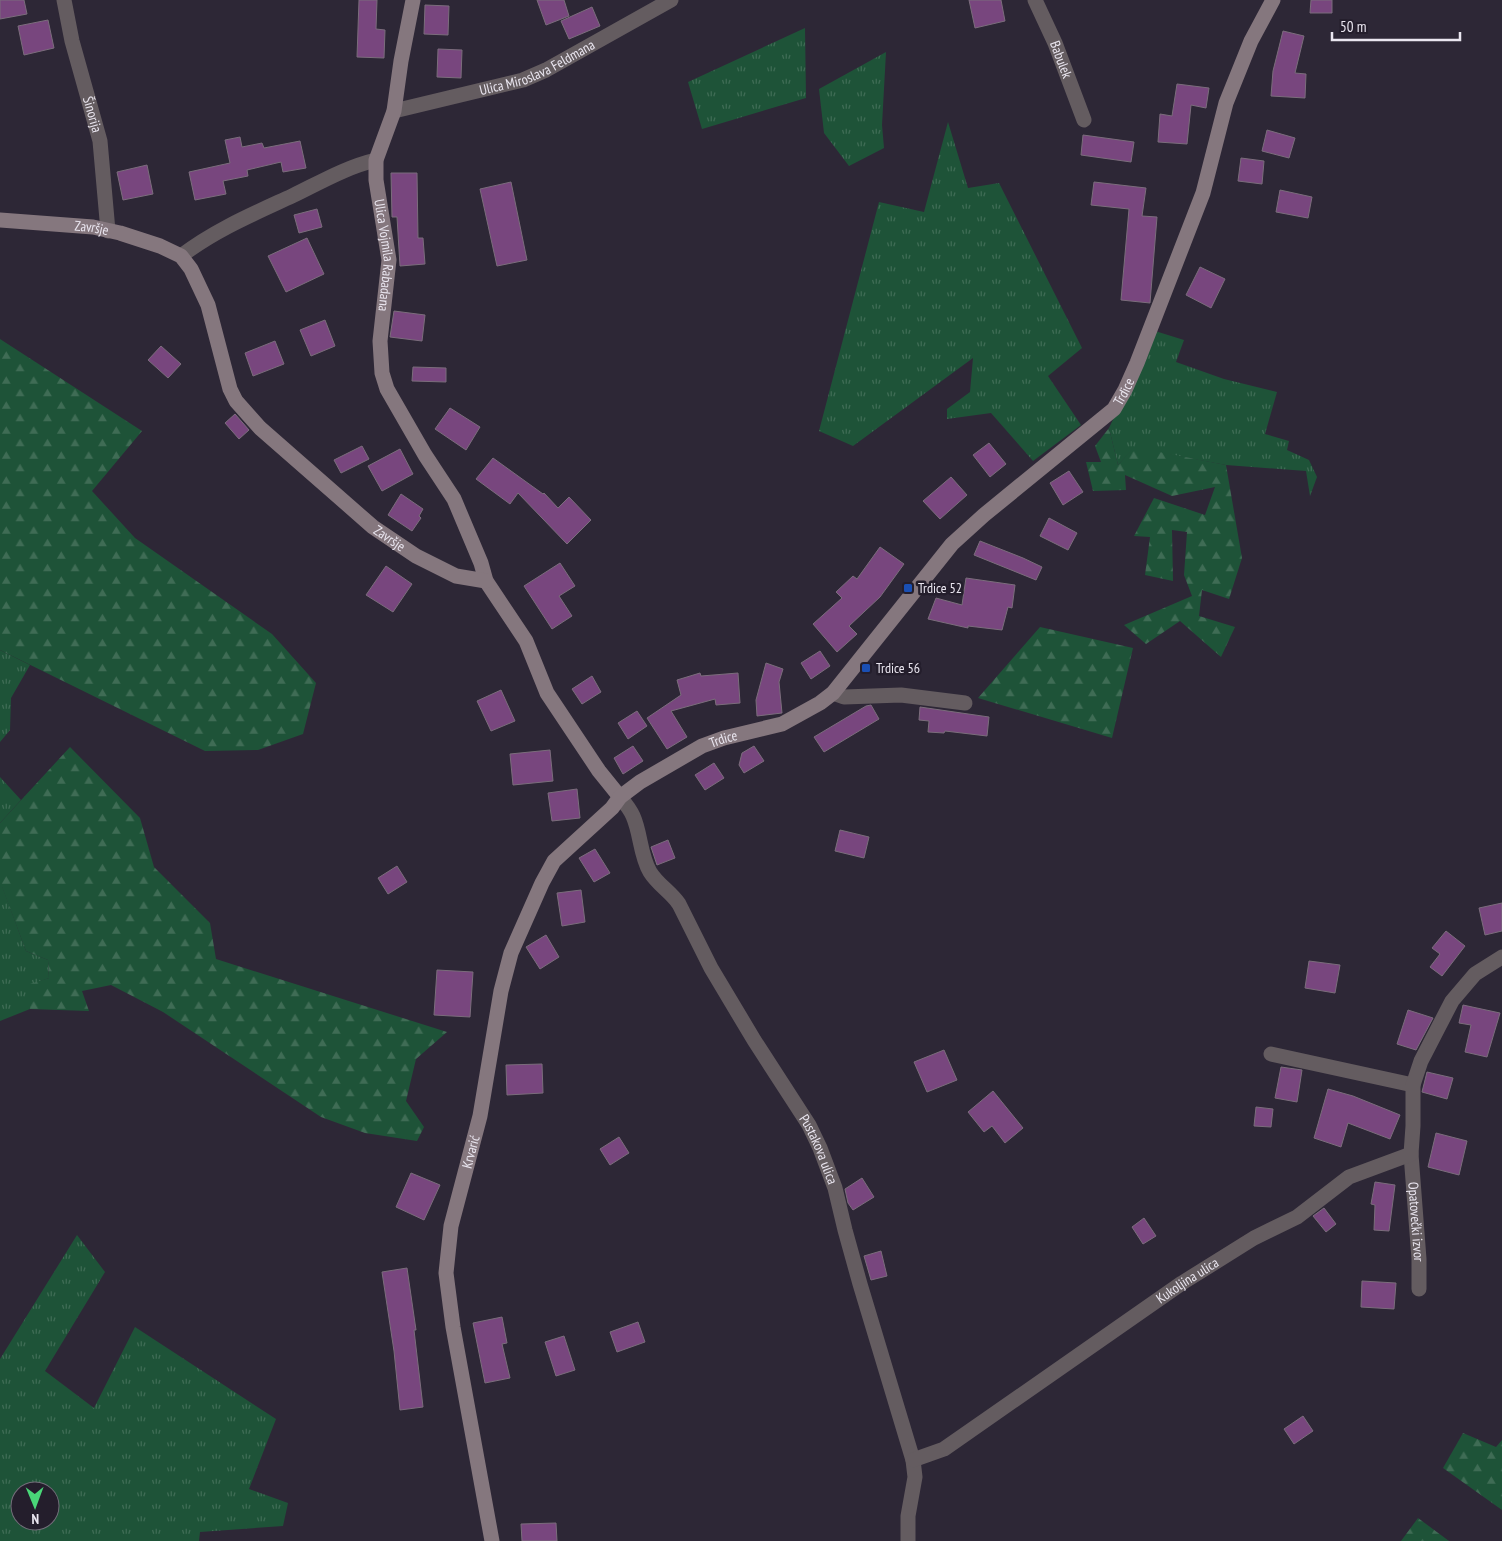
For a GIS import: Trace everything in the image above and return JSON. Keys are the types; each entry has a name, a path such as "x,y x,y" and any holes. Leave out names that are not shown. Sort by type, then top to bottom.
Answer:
{"street":[{"name":"Šinorija","path":"64,0 72,41 100,142 108,231"},
{"name":"Ulica Vojmila Rabadana","path":"413,0 401,61 394,111 376,160 376,180 389,260 380,341 382,373 388,389 454,499 481,563 486,581"},
{"name":"Ulica Miroslava Feldmana","path":"394,111 523,80 546,70 671,0"},
{"name":"Babulek","path":"1035,0 1055,43 1084,120"},
{"name":"Trdice","path":"620,797 640,782 702,746 724,738 782,724 820,703 833,693 952,544 984,515 1114,409 1125,390 1136,363 1202,192 1226,103 1235,78 1251,41 1273,0"},
{"path":"181,256 195,245 226,227 348,169 376,160"},
{"name":"Završje","path":"0,220 72,225 108,231 160,246 181,256 191,269 208,305 230,389 236,401 260,428 373,527 416,556 456,576 486,581"},
{"path":"486,581 526,641 547,693 555,706 599,771 620,797"},
{"path":"833,693 844,697 901,695 965,703"},
{"name":"Pustakova ulica","path":"620,797 629,808 634,819 638,840 650,872 679,904 711,968 754,1040 809,1125 820,1148 835,1188 860,1284 913,1460 915,1477 908,1516 908,1541"},
{"name":"Krvarić","path":"492,1541 455,1336 446,1273 451,1226 480,1116 501,991 511,953 542,883 554,861 612,808 620,797"},
{"path":"1411,1154 1413,1085 1421,1061 1452,1001 1475,974 1502,956"},
{"path":"1271,1054 1413,1085"},
{"name":"Kukoljina ulica","path":"913,1460 944,1448 1182,1283 1254,1238 1297,1217 1349,1177 1411,1154"},
{"name":"Opatovečki izvor","path":"1411,1154 1419,1259 1419,1289"}],"green space":[{"path":"805,28 806,98 702,129 688,82"},
{"path":"886,52 882,125 884,148 849,166 824,133 819,89"},
{"path":"948,122 968,188 999,183 1082,348 1048,376 1081,425 1033,461 991,413 947,419 947,409 970,392 973,358 853,446 819,431 879,202 924,212"},
{"path":"1155,331 1184,340 1176,362 1224,379 1277,392 1265,434 1289,441 1287,450 1309,460 1317,477 1310,496 1306,471 1226,465 1134,448 1118,465 1109,428"},
{"path":"0,339 142,431 92,491 135,538 272,634 316,683 303,734 258,750 205,751 0,650"},
{"path":"1109,428 1118,465 1134,447 1226,465 1242,558 1229,599 1202,590 1199,616 1235,627 1221,657 1180,621 1146,644 1124,625 1192,596 1184,575 1187,532 1172,530 1173,581 1145,575 1150,537 1134,536 1154,498 1205,515 1215,487 1172,496 1125,475 1126,490 1093,491 1086,462 1101,462 1095,446"},
{"path":"1040,627 1133,648 1112,738 978,698"},
{"path":"0,650 30,665 11,698 10,730 0,742"},
{"path":"70,747 140,818 154,867 210,923 216,959 447,1032 416,1059 406,1101 424,1127 417,1141 365,1133 321,1117 163,1012 111,985 82,991 89,1011 30,1009 30,984 49,978 48,960 26,951 0,886 0,823"},
{"path":"0,777 21,800 0,823"},
{"path":"0,886 2,886 26,951 48,960 49,978 30,985 30,1009 0,1021"},
{"path":"77,1235 105,1272 45,1371 94,1408 135,1327 276,1419 249,1489 288,1503 283,1526 200,1532 199,1541 0,1541 0,1359"},
{"path":"1463,1433 1496,1447 1502,1440 1502,1510 1443,1468"},
{"path":"1418,1518 1449,1541 1401,1541"}],"building":[{"path":"0,0 24,0 27,14 0,19"},
{"path":"359,0 377,0 376,29 385,30 384,58 357,57"},
{"path":"537,0 564,0 569,16 546,25"},
{"path":"969,0 1001,0 1005,21 975,28"},
{"path":"1311,0 1332,0 1332,13 1310,13"},
{"path":"425,5 449,6 448,35 424,34"},
{"path":"592,7 600,26 569,39 561,21"},
{"path":"48,20 54,48 24,55 18,26"},
{"path":"1283,31 1304,36 1295,73 1306,74 1305,98 1271,96 1273,71"},
{"path":"438,49 462,50 461,78 437,77"},
{"path":"1177,84 1209,88 1206,108 1191,105 1187,144 1158,142 1160,114 1172,116"},
{"path":"1267,130 1295,138 1289,158 1262,151"},
{"path":"1083,135 1134,142 1131,162 1081,155"},
{"path":"240,137 242,147 262,143 264,148 300,141 306,168 283,172 281,162 247,170 248,176 223,181 226,194 195,200 189,172 230,163 225,140"},
{"path":"1241,158 1264,161 1262,184 1238,181"},
{"path":"147,165 153,194 123,200 117,172"},
{"path":"391,173 417,173 418,238 423,238 425,264 400,266 397,217 392,217"},
{"path":"511,182 527,260 497,266 480,189"},
{"path":"1094,182 1146,188 1142,216 1157,217 1150,303 1121,300 1129,209 1091,205"},
{"path":"1280,190 1312,197 1308,218 1276,212"},
{"path":"317,209 322,227 299,233 294,215"},
{"path":"307,238 324,274 286,292 268,256"},
{"path":"1200,267 1225,279 1211,308 1186,295"},
{"path":"394,311 425,315 422,341 390,337"},
{"path":"325,320 335,346 311,356 300,330"},
{"path":"275,341 284,364 253,376 245,353"},
{"path":"161,346 181,364 168,378 148,360"},
{"path":"413,367 446,368 446,382 412,381"},
{"path":"450,408 480,427 466,450 435,429"},
{"path":"235,414 249,430 239,439 225,423"},
{"path":"989,443 1006,464 990,477 973,455"},
{"path":"362,446 369,459 341,473 334,460"},
{"path":"400,449 413,474 382,491 368,466"},
{"path":"493,458 544,493 558,508 569,497 591,520 567,544 518,493 510,504 476,479"},
{"path":"1069,471 1083,492 1063,505 1050,483"},
{"path":"951,477 967,495 940,519 923,501"},
{"path":"401,494 423,509 419,516 421,518 412,531 388,515"},
{"path":"1049,518 1077,533 1068,550 1040,536"},
{"path":"980,541 1042,567 1036,580 974,555"},
{"path":"880,547 904,564 880,597 849,626 857,634 837,652 813,624 842,598 836,592 853,576 857,579"},
{"path":"560,563 575,586 559,596 572,616 552,629 524,586"},
{"path":"386,566 412,584 393,612 366,595"},
{"path":"966,578 1015,585 1012,608 1008,607 1002,630 968,626 968,628 928,619 936,598 962,605"},
{"path":"820,651 830,666 811,679 801,663"},
{"path":"766,663 783,669 779,682 782,713 757,716 756,700"},
{"path":"700,673 701,676 738,673 740,703 716,705 715,699 671,711 687,737 667,749 647,718 681,695 677,680"},
{"path":"592,676 601,692 582,704 572,689"},
{"path":"501,690 515,721 491,731 477,701"},
{"path":"871,705 879,719 824,752 814,737 866,706"},
{"path":"920,707 989,717 987,736 945,731 944,733 928,732 929,721 919,720"},
{"path":"637,711 647,726 628,739 618,723"},
{"path":"633,746 643,761 623,774 614,758"},
{"path":"754,746 764,761 744,773 739,765 742,753"},
{"path":"550,750 553,781 513,785 510,754"},
{"path":"714,763 724,778 705,790 695,775"},
{"path":"577,789 580,818 552,821 548,793"},
{"path":"840,830 869,837 864,858 835,851"},
{"path":"668,840 675,858 657,865 651,847"},
{"path":"595,849 610,873 594,882 579,858"},
{"path":"397,866 407,882 388,894 378,878"},
{"path":"581,890 585,922 562,926 557,893"},
{"path":"1502,903 1502,931 1485,935 1479,908"},
{"path":"1446,931 1465,946 1442,976 1430,967 1440,954 1432,948"},
{"path":"546,935 559,957 540,969 526,947"},
{"path":"1309,961 1340,965 1335,993 1305,988"},
{"path":"437,970 473,972 470,1017 434,1015"},
{"path":"1463,1005 1500,1013 1487,1057 1465,1052 1471,1025 1459,1023"},
{"path":"1408,1010 1433,1018 1416,1050 1397,1044"},
{"path":"944,1050 957,1080 927,1092 914,1062"},
{"path":"542,1064 543,1093 507,1095 506,1065"},
{"path":"1281,1067 1302,1070 1297,1102 1275,1098"},
{"path":"1427,1072 1453,1078 1447,1099 1422,1092"},
{"path":"1328,1089 1353,1096 1400,1115 1390,1139 1348,1123 1341,1147 1314,1138"},
{"path":"993,1091 1023,1128 1005,1143 992,1126 984,1132 968,1112"},
{"path":"1256,1107 1273,1109 1271,1127 1254,1126"},
{"path":"1436,1133 1467,1141 1459,1175 1428,1167"},
{"path":"619,1137 629,1153 610,1165 600,1149"},
{"path":"411,1173 440,1185 424,1220 396,1207"},
{"path":"862,1178 874,1197 853,1210 848,1203 845,1189"},
{"path":"1375,1182 1395,1185 1389,1231 1374,1230 1375,1205 1371,1204"},
{"path":"1324,1208 1336,1224 1326,1232 1313,1216"},
{"path":"1144,1218 1156,1236 1143,1244 1132,1227"},
{"path":"881,1251 887,1276 871,1280 864,1256"},
{"path":"407,1268 416,1330 414,1330 423,1407 400,1410 394,1351 382,1272"},
{"path":"1362,1281 1396,1283 1394,1309 1361,1307"},
{"path":"502,1317 507,1343 502,1344 510,1378 485,1383 473,1323"},
{"path":"638,1322 645,1342 617,1352 610,1332"},
{"path":"564,1336 575,1370 556,1376 545,1342"},
{"path":"1303,1416 1313,1431 1294,1444 1284,1429"},
{"path":"556,1523 557,1541 522,1541 521,1524"}],"place":[{"name":"Trdice 52","path":"908,588"},
{"name":"Trdice 56","path":"866,668"}]}
